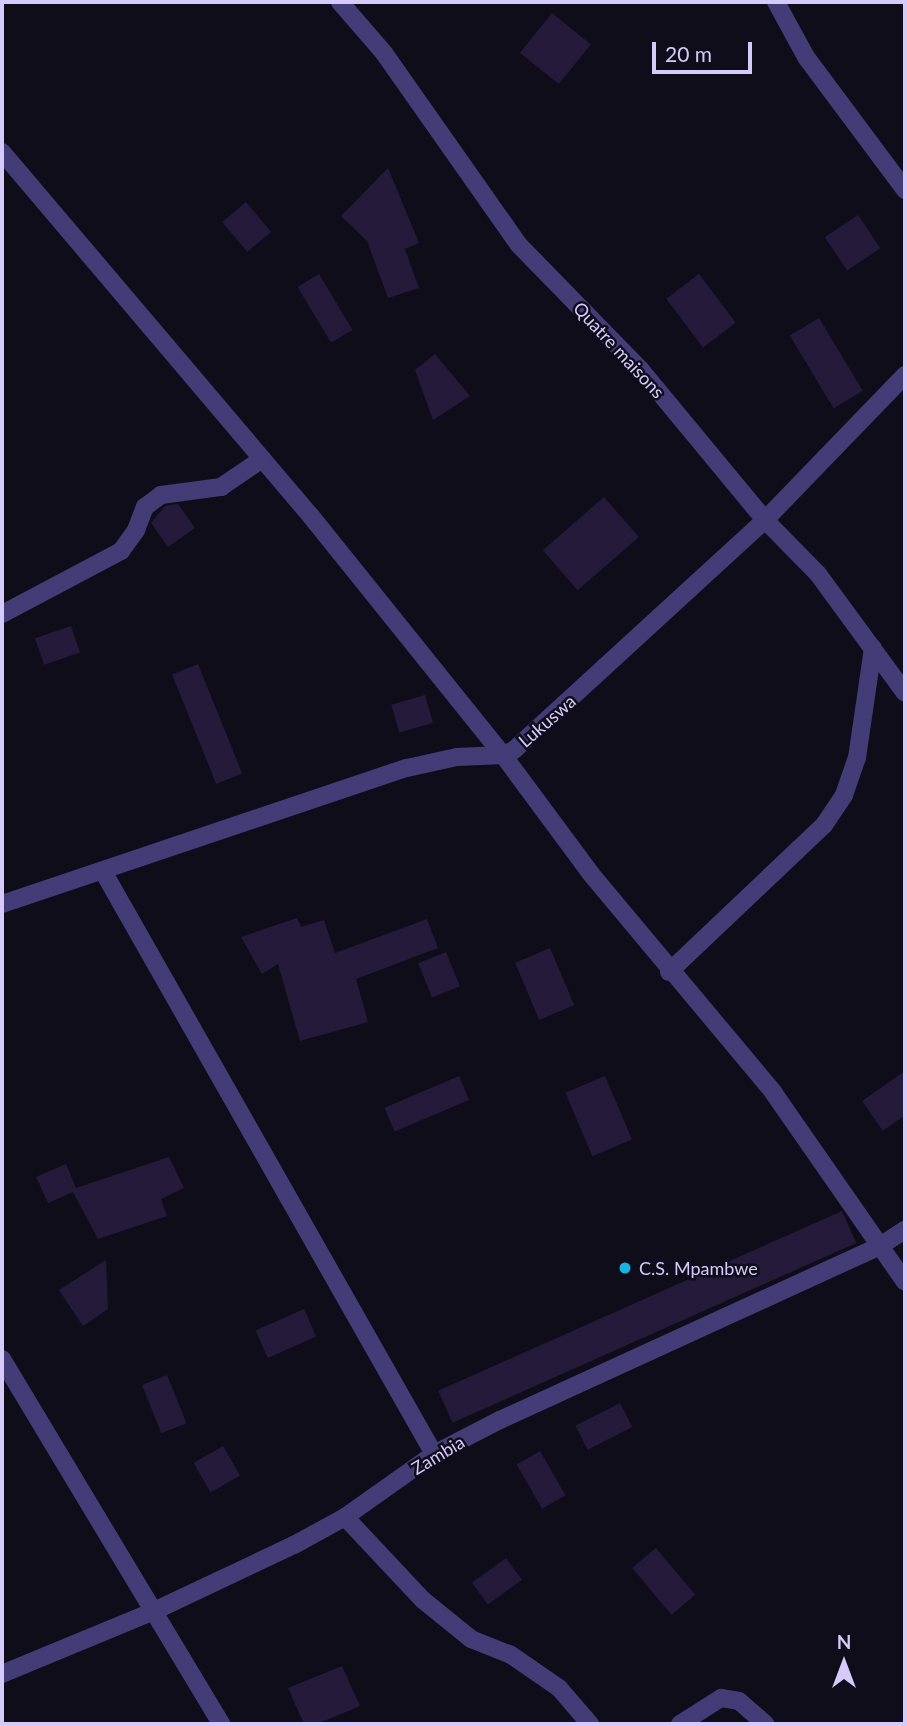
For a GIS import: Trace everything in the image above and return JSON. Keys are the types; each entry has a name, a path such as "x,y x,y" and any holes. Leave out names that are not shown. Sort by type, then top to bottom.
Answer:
{"street":[{"name":"Quatre maisons","path":"340,2 384,53 518,244 640,369 765,520 818,575 905,693"},
{"path":"776,2 806,57 905,190"},
{"path":"2,152 262,459 503,755 669,972 773,1092 905,1282"},
{"name":"Lukuswa","path":"2,904 104,873 420,764 503,755 527,742 765,520 905,375"},
{"path":"2,614 121,551 136,530 145,507 161,495 221,487 262,459"},
{"path":"669,972 824,825 844,795 857,758 873,648"},
{"path":"104,873 434,1454"},
{"name":"Zambia","path":"2,1674 152,1612 345,1517 434,1454 880,1246 905,1230"},
{"path":"2,1359 221,1724"},
{"path":"345,1517 423,1600 471,1639 511,1655 559,1688 590,1724"},
{"path":"680,1724 711,1702 730,1698 739,1701 765,1724"}],"building":[{"path":"552,13 591,44 559,84 520,53"},
{"path":"388,168 419,243 405,249 419,288 388,298 367,241 341,216"},
{"path":"246,202 271,232 247,252 222,222"},
{"path":"858,215 880,248 847,271 825,237"},
{"path":"319,274 352,330 331,343 298,287"},
{"path":"699,274 736,323 703,347 666,299"},
{"path":"819,318 863,391 834,408 790,336"},
{"path":"435,354 470,396 433,420 415,370"},
{"path":"604,497 639,537 578,590 543,550"},
{"path":"178,504 195,528 168,547 151,523 165,506"},
{"path":"71,626 80,652 44,665 35,638"},
{"path":"198,664 242,773 216,784 172,674"},
{"path":"425,695 433,723 399,733 391,705"},
{"path":"297,918 301,927 324,920 335,953 427,919 438,948 356,979 368,1022 300,1041 278,964 262,974 241,937"},
{"path":"550,948 574,1005 539,1020 515,963"},
{"path":"446,952 460,986 432,998 418,963"},
{"path":"905,1071 905,1115 883,1131 862,1101"},
{"path":"459,1076 469,1100 395,1132 384,1108"},
{"path":"605,1076 632,1140 592,1156 565,1093"},
{"path":"169,1157 184,1188 161,1199 167,1216 98,1239 73,1192 48,1203 36,1177 66,1164 76,1188"},
{"path":"842,1211 856,1243 452,1423 438,1391"},
{"path":"106,1260 108,1309 83,1326 59,1290"},
{"path":"304,1309 316,1336 268,1358 256,1331"},
{"path":"167,1375 186,1423 161,1433 142,1385"},
{"path":"620,1403 632,1427 588,1450 575,1426"},
{"path":"223,1446 240,1475 211,1492 194,1463"},
{"path":"540,1451 566,1495 542,1509 517,1464"},
{"path":"656,1548 695,1595 671,1615 632,1568"},
{"path":"506,1558 522,1580 488,1605 472,1583"},
{"path":"342,1666 360,1706 317,1724 304,1724 288,1688"}],"place":[{"name":"C.S. Mpambwe","path":"625,1268"}]}
